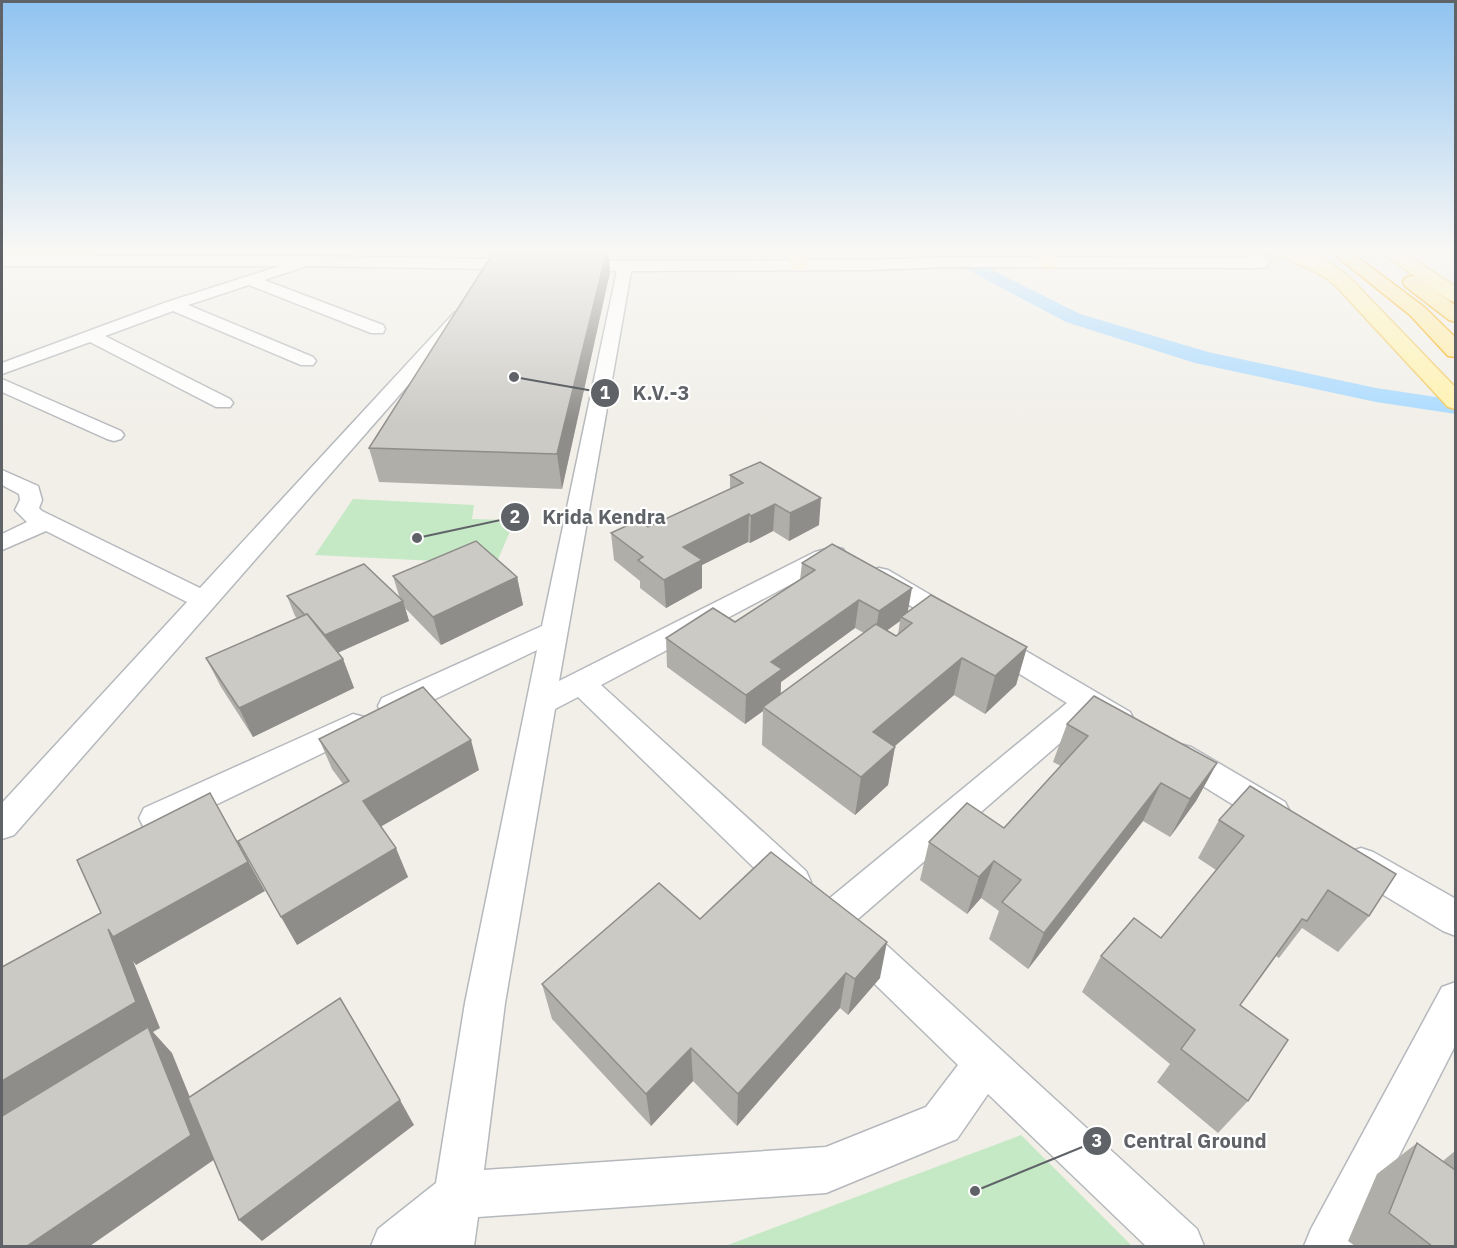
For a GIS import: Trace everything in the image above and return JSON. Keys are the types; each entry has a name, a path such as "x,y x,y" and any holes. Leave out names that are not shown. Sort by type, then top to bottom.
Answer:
{"highway":[{"path":"1413,308 1455,351"}],"main road":[{"path":"1368,308 1455,402"}],"street":[{"path":"2,369 164,308"},
{"path":"181,308 307,361"},
{"path":"323,308 377,329"},
{"path":"2,825 206,601 465,308"},
{"path":"450,1246 485,1003 590,438 616,308"},
{"path":"91,336 223,403"},
{"path":"2,385 114,435"},
{"path":"2,476 30,492 31,500 27,510 46,522 206,601"},
{"path":"2,543 46,522"},
{"path":"541,703 824,556 835,554 846,556 1297,826"},
{"path":"156,818 554,631"},
{"path":"581,683 1180,1246"},
{"path":"832,919 1089,702"},
{"path":"1336,849 1455,919"},
{"path":"1328,1246 1455,1001"},
{"path":"395,1246 458,1195 826,1170 941,1123 985,1064"}],"green space":[{"path":"353,499 474,505 472,519 515,520 496,564 315,555"},
{"path":"1021,1135 1132,1246 725,1246"}],"building":[{"path":"458,308 593,308 557,454 369,448"},
{"path":"760,462 821,498 790,513 775,504 751,516 749,514 683,547 702,560 664,580 638,560 643,557 611,533 639,520 648,527 743,483 730,475"},
{"path":"476,541 517,577 433,617 393,576"},
{"path":"832,544 912,588 879,611 859,600 771,662 782,669 746,695 666,638 713,608 735,622 815,570 802,563"},
{"path":"364,564 403,601 325,635 287,596"},
{"path":"931,595 1027,647 995,676 962,658 873,732 895,747 861,777 763,707 876,624 896,636 912,623 901,617"},
{"path":"307,614 343,659 239,708 206,658"},
{"path":"423,687 471,740 363,801 396,848 281,917 238,841 349,781 319,739"},
{"path":"1094,696 1217,763 1190,799 1161,783 1044,933 1002,902 1021,880 994,861 979,877 929,842 967,803 1004,828 1088,736 1067,724"},
{"path":"1250,786 1396,874 1369,916 1328,890 1307,921 1302,919 1240,1005 1288,1040 1248,1101 1181,1049 1195,1030 1101,956 1134,918 1161,938 1244,836 1219,820"},
{"path":"210,793 248,862 113,937 108,929 136,1002 2,1081 2,967 101,913 77,860"},
{"path":"771,852 887,942 855,979 846,973 738,1094 691,1048 646,1094 542,984 659,883 700,919"},
{"path":"340,998 400,1100 239,1220 188,1098"},
{"path":"148,1027 191,1135 27,1246 2,1246 2,1116"},
{"path":"1417,1143 1455,1170 1455,1246 1432,1246 1389,1213"}],"waterway":[{"path":"1054,308 1073,318 1203,358 1376,395 1455,407"}],"place":[{"name":"K.V.-3","path":"514,377"},
{"name":"Krida Kendra","path":"417,538"},
{"name":"Central Ground","path":"975,1191"}]}
